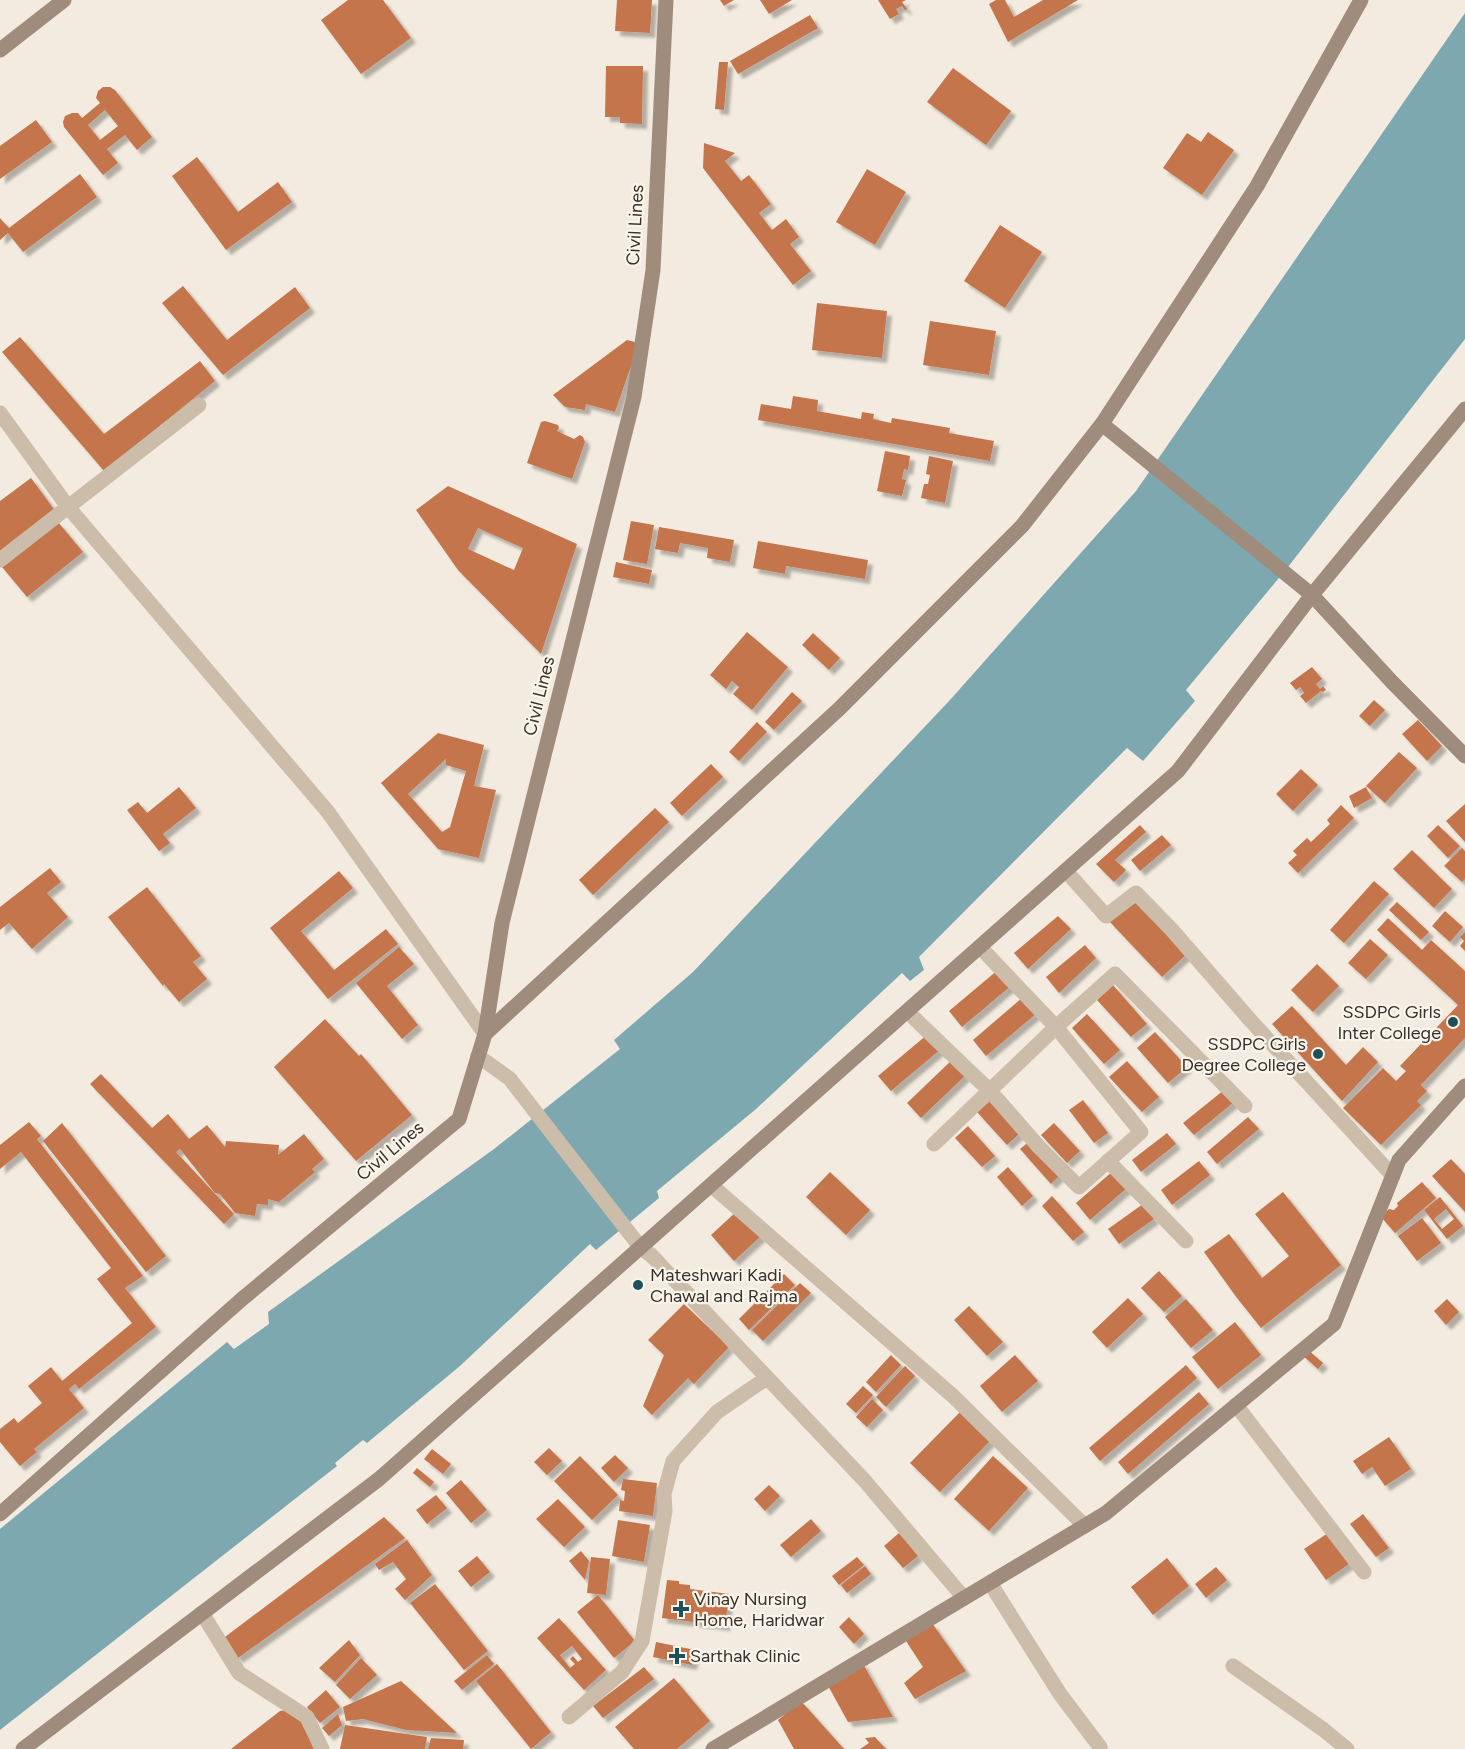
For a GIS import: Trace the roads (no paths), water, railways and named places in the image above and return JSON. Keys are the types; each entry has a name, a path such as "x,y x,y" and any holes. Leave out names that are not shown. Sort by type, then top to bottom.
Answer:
{"street":[{"path":"0,50 64,0"},
{"name":"Civil Lines","path":"0,1514 242,1299 459,1119 485,1034 502,924 634,398 653,270 666,0"},
{"path":"0,413 68,507 328,812 485,1034 839,709 1022,526 1102,424 1257,186 1361,0"},
{"path":"0,560 199,405"},
{"path":"23,1749 379,1479 636,1242 711,1185 1178,771 1312,595 1465,409"},
{"path":"1102,424 1312,595 1392,682 1465,756"},
{"path":"1066,871 1106,916 1136,893 1393,1176"},
{"path":"914,1018 990,1091 1039,1147 1079,1186 1141,1132 1056,1028 980,947"},
{"path":"934,1144 1115,974 1245,1107"},
{"path":"478,1056 510,1079 636,1242 651,1255 864,1481 964,1598"},
{"path":"713,1749 1106,1513 1334,1323 1399,1161 1462,1094"},
{"path":"1108,1161 1186,1241"},
{"path":"711,1185 953,1396 1084,1526"},
{"path":"569,1717 622,1672 642,1641 665,1511 664,1494 673,1461 717,1412 767,1378"},
{"path":"1236,1405 1364,1572"},
{"path":"990,1583 1060,1694 1100,1747"},
{"path":"202,1613 239,1673 307,1718 322,1749"},
{"path":"1233,1666 1324,1730 1347,1749"}],"water":[{"path":"1465,13 1465,339 1288,567 1186,690 1195,701 1143,761 1127,748 919,957 924,970 910,981 902,973 756,1109 657,1191 659,1198 596,1250 590,1244 460,1366 367,1443 363,1440 335,1463 337,1466 0,1730 0,1529 227,1342 234,1349 269,1324 268,1312 494,1149 620,1049 614,1040 693,972 950,700 1136,491"}],"place":[{"name":"SSDPC Girls Inter College","path":"1453,1022"},
{"name":"SSDPC Girls Degree College","path":"1318,1054"},
{"name":"Mateshwari Kadi Chawal and Rajma","path":"638,1285"},
{"name":"Vinay Nursing Home, Haridwar","path":"681,1609"},
{"name":"Sarthak Clinic","path":"677,1656"}]}
